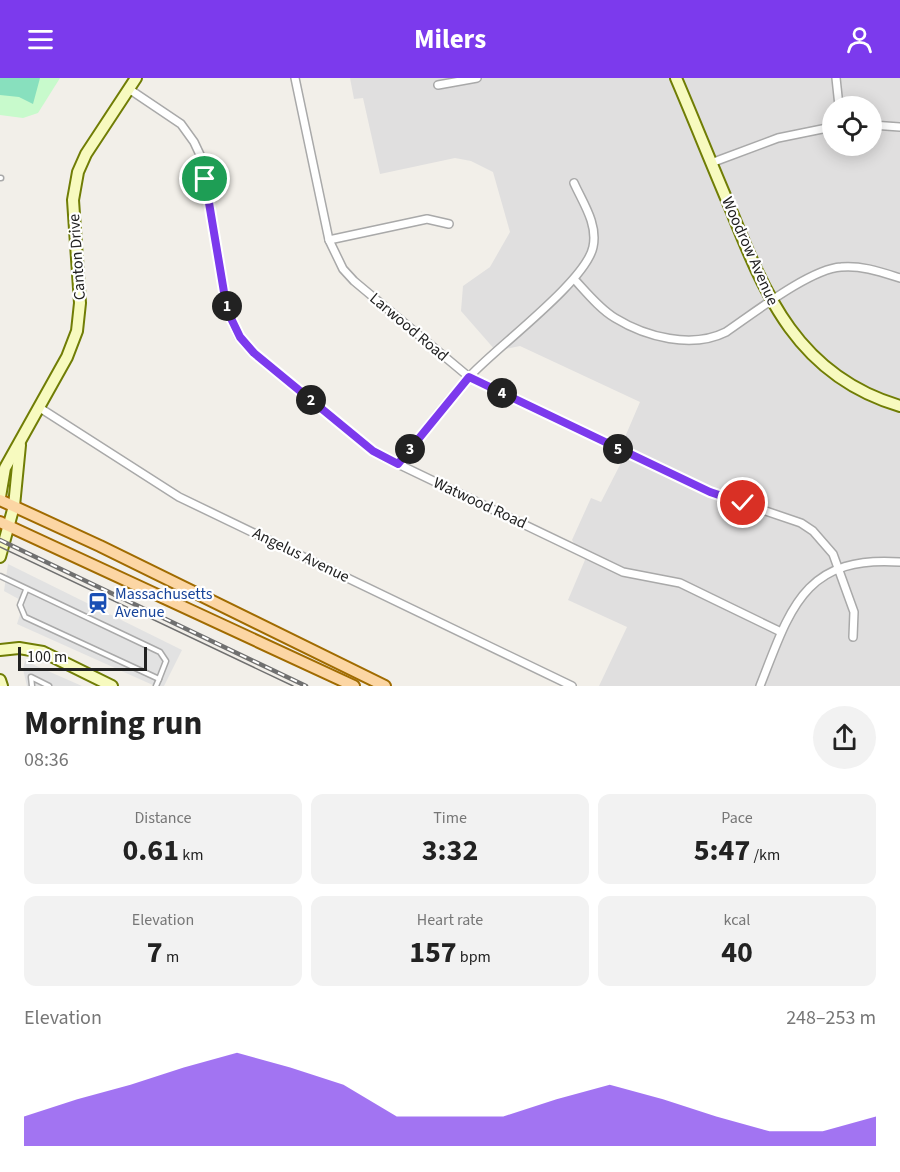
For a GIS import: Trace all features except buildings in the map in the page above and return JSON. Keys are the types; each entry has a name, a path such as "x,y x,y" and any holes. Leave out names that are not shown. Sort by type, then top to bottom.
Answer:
{"main road":[{"path":"0,498 385,686"},
{"path":"4,524 354,686"}],"street":[{"name":"Canton Drive","path":"0,498 5,468 71,348 79,321 80,303 73,200 77,175 86,154 136,78"},
{"name":"Larwood Road","path":"295,78 328,240 343,269 354,281 469,377 710,492 801,524 813,531 826,543 840,568 854,612 853,637"},
{"path":"438,85 477,78"},
{"name":"Woodrow Avenue","path":"676,78 757,275 771,302 798,340 826,367 860,390 885,402 900,406"},
{"path":"836,78 837,96"},
{"name":"Watwood Road","path":"129,89 181,124 194,142 202,159 227,310 240,337 254,353 373,451 623,572 680,583 781,632"},
{"path":"882,125 900,126"},
{"path":"711,163 778,138 822,129"},
{"path":"398,464 469,377 575,280 589,260 593,249 594,234 591,220 574,183"},
{"path":"328,240 427,219 449,224"},
{"path":"575,280 614,317 644,332 683,340 706,339 720,335 810,277 835,268 860,268 900,278"},
{"name":"Angelus Avenue","path":"40,408 179,497 572,686"},
{"name":"Canton Drive","path":"14,506 21,439"},
{"path":"0,557 4,524 14,506"},
{"path":"760,686 781,632 797,601 810,586 840,568 865,562 900,562"},
{"path":"0,650 19,648 43,652 112,686"},
{"path":"0,680 2,686"}],"lane":[{"path":"0,576 159,652 166,661 156,686"},
{"path":"26,590 20,604 25,616 159,679"},
{"path":"32,686 31,677 49,686"}],"shaded area":[{"path":"350,78 900,78 900,686 599,686 627,627 568,600 585,560 572,540 591,498 601,502 623,459 622,444 640,402 520,346 496,351 461,311 463,286 490,267 510,232 493,172 471,161 455,158 380,174 363,98 354,99"},
{"path":"8,564 182,650 164,686 155,686 17,624 24,602 4,591"},
{"path":"25,661 82,686 27,686 23,669"}],"green space":[{"path":"0,78 60,78 38,113 23,118 0,115"},
{"path":"0,78 40,78 33,104 19,97 0,95"}],"tram line":[{"path":"0,547 293,686"}],"railway":[{"path":"0,540 306,686"}],"place":[{"name":"Massachusetts Avenue","path":"98,603"}],"route":[{"path":"205,179 227,310 240,337 254,353 373,451 398,464 469,377 710,492 743,503"}]}
